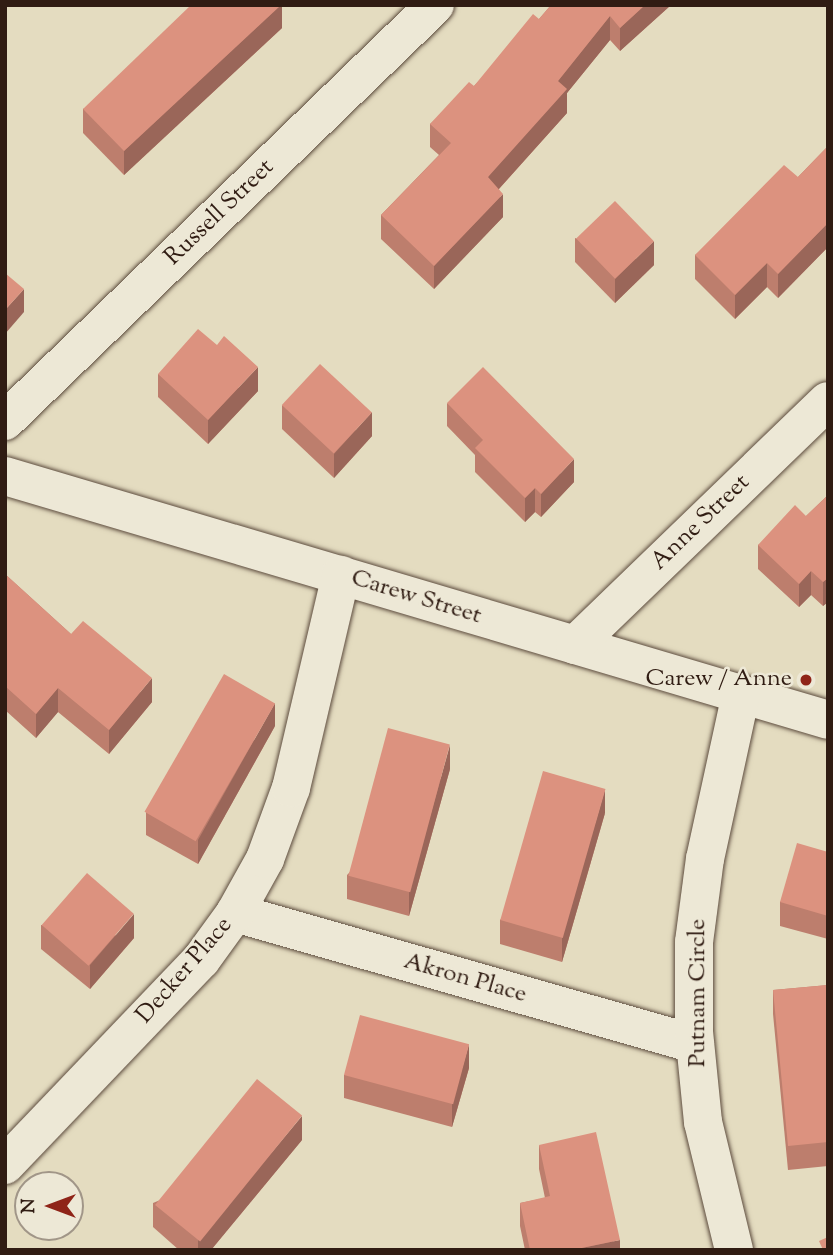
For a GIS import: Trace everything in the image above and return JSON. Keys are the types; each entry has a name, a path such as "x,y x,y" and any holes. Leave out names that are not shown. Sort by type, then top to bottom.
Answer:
{"street":[{"name":"Russell Street","path":"5,421 435,5"},
{"name":"Anne Street","path":"575,645 828,401"},
{"name":"Carew Street","path":"5,476 828,720"},
{"name":"Decker Place","path":"5,1165 201,960 235,913 265,859 291,788 341,575"},
{"name":"Putnam Circle","path":"734,1250 703,1122 695,1044 694,942 701,887 741,694"},
{"name":"Akron Place","path":"235,913 695,1044"}],"building":[{"path":"191,5 281,5 124,151 83,109"},
{"path":"551,5 645,5 620,28 610,16 558,81 567,89 488,177 503,194 434,266 381,215 451,143 430,124 469,82 474,86 533,14 539,19"},
{"path":"828,146 828,223 778,274 767,263 735,295 695,255 784,165 798,177"},
{"path":"615,201 654,241 615,279 576,239"},
{"path":"5,273 24,289 5,310"},
{"path":"198,329 217,345 224,336 258,367 208,420 158,374"},
{"path":"320,364 372,412 334,453 282,405"},
{"path":"483,367 574,459 541,494 535,488 525,498 475,448 483,440 447,403"},
{"path":"828,495 828,578 823,582 811,571 799,584 758,545 795,505 806,516"},
{"path":"5,574 71,634 83,621 152,678 109,730 58,688 36,714 5,686"},
{"path":"224,674 275,704 196,841 144,812"},
{"path":"388,728 450,745 410,892 348,876"},
{"path":"543,771 605,789 563,938 500,920"},
{"path":"797,843 828,852 828,916 780,902"},
{"path":"87,873 134,914 89,966 42,925"},
{"path":"828,985 828,1142 788,1146 773,990"},
{"path":"360,1015 469,1044 453,1104 344,1075"},
{"path":"257,1079 302,1116 200,1241 155,1205"},
{"path":"596,1132 620,1240 572,1250 530,1250 520,1203 550,1196 539,1145"},
{"path":"828,1237 828,1250 823,1250 819,1241"}],"place":[{"name":"Carew / Anne","path":"806,680"}]}
